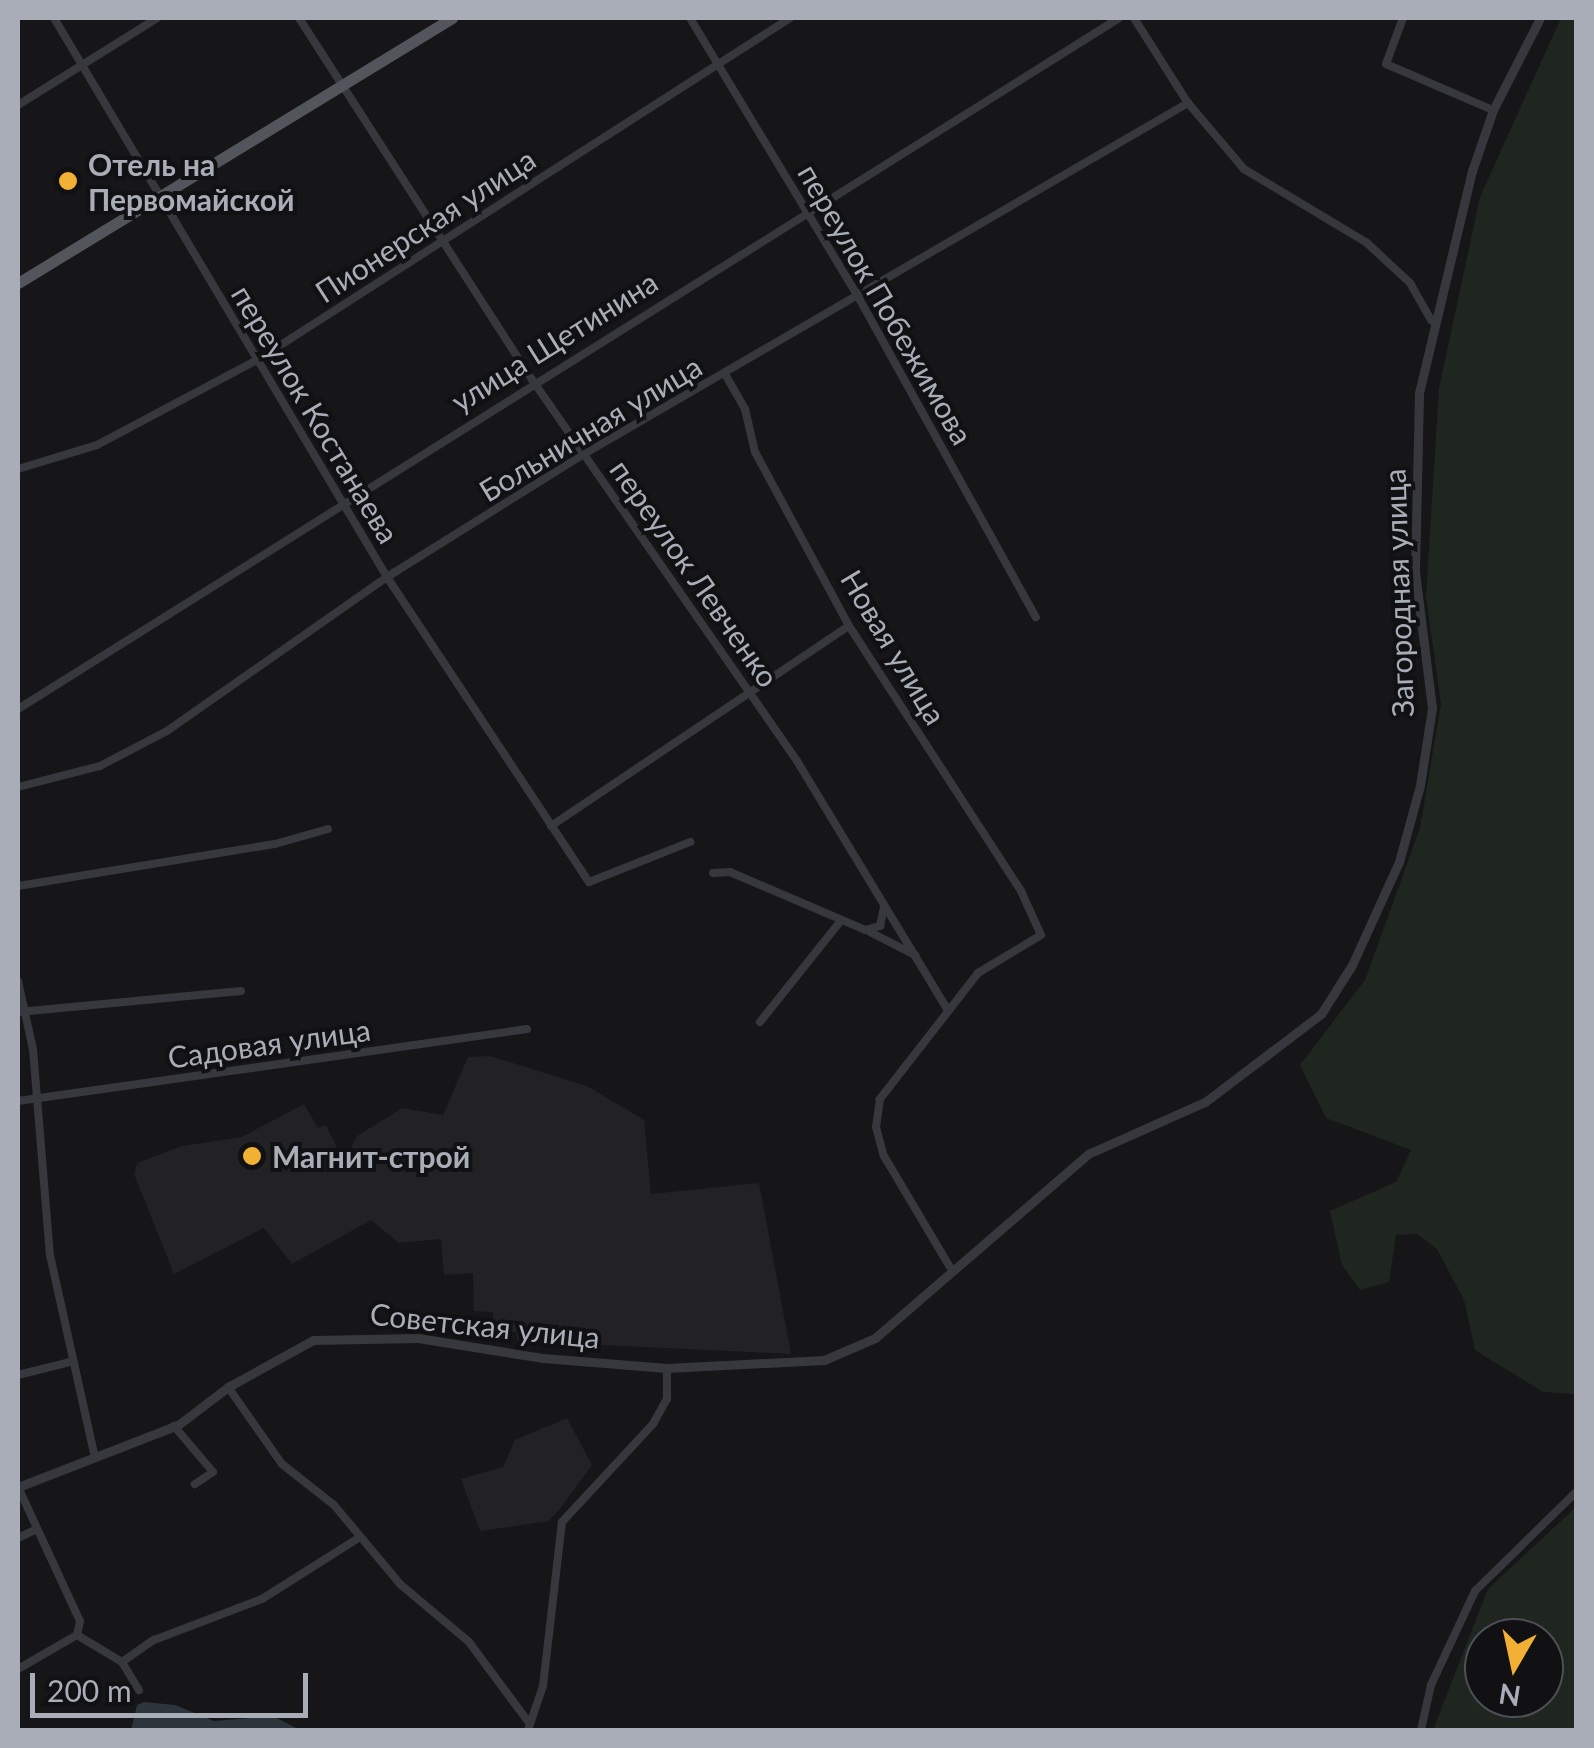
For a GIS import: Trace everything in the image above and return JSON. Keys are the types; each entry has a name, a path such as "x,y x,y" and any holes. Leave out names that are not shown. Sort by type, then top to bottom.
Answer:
{"main road":[{"path":"18,283 452,18"}],"street":[{"name":"переулок Костанаева","path":"54,18 388,577 589,882 690,842"},
{"path":"18,105 158,18"},
{"name":"переулок Левченко","path":"299,18 533,381 750,693 947,1009"},
{"name":"переулок Побежимова","path":"690,18 855,291 1036,618"},
{"name":"Пионерская улица","path":"18,469 98,445 258,360 444,244 790,18"},
{"name":"улица Щетинина","path":"18,710 804,210 1119,18"},
{"path":"1134,18 1188,103 1244,169 1367,243 1410,282 1431,320"},
{"path":"1403,18 1386,64 1492,110"},
{"name":"Загородная улица","path":"950,1266 1088,1154 1205,1102 1255,1070 1321,1014 1352,965 1399,862 1432,708 1415,572 1419,393 1431,320 1492,110 1540,18"},
{"name":"Больничная улица","path":"18,787 100,766 167,731 388,577 584,454 726,374 855,291 1188,103"},
{"name":"Новая улица","path":"726,374 745,410 755,452 849,626 1021,890 1041,935 978,973 947,1009"},
{"path":"551,826 849,626"},
{"path":"18,886 276,844 328,828"},
{"path":"713,873 744,878 839,923 865,930 918,958"},
{"path":"865,930 880,926 884,907"},
{"path":"760,1022 839,923"},
{"path":"18,981 37,1099 50,1255 70,1362 94,1453"},
{"path":"21,1011 241,990"},
{"path":"947,1009 880,1099 876,1126 910,1208 950,1266"},
{"name":"Садовая улица","path":"18,1101 527,1029"},
{"name":"Советская улица","path":"18,1486 94,1453 174,1426 228,1387 313,1340 368,1336 667,1368 824,1360 874,1338 950,1266"},
{"path":"18,1375 70,1362"},
{"path":"529,1727 546,1668 562,1522 653,1424 667,1400 667,1368"},
{"path":"228,1387 282,1464 334,1505 357,1540 469,1642 529,1727"},
{"path":"174,1426 213,1472 196,1484"},
{"path":"18,1486 80,1621 77,1634 18,1668"},
{"path":"1421,1730 1431,1685 1476,1591 1576,1492"},
{"path":"18,1538 35,1530"},
{"path":"122,1662 154,1640 262,1599 357,1540"},
{"path":"77,1634 122,1662 139,1690"}],"shaded area":[{"path":"1561,18 1576,18 1576,1394 1543,1392 1475,1350 1464,1300 1437,1249 1417,1234 1396,1235 1389,1282 1360,1290 1342,1265 1330,1211 1396,1182 1411,1150 1326,1118 1300,1065 1365,980 1420,828 1441,704 1426,597 1439,388 1480,197"},
{"path":"490,1056 587,1086 644,1120 651,1194 759,1183 791,1354 518,1341 516,1332 492,1332 493,1312 474,1311 473,1273 444,1275 441,1239 399,1243 371,1220 292,1264 264,1228 174,1274 134,1174 137,1163 182,1146 242,1137 304,1104 318,1128 326,1125 344,1162 357,1136 402,1108 443,1115 468,1057"},
{"path":"567,1418 592,1465 559,1510 549,1521 480,1531 461,1479 503,1467 515,1440"},
{"path":"1576,1507 1576,1730 1433,1730 1464,1651 1464,1718 1564,1718 1564,1618 1477,1618 1488,1589"},
{"path":"137,1705 175,1705 214,1721 273,1716 300,1730 131,1730"}],"place":[{"name":"Отель на Первомайской","path":"68,181"},
{"name":"Магнит-строй","path":"252,1156"}]}
